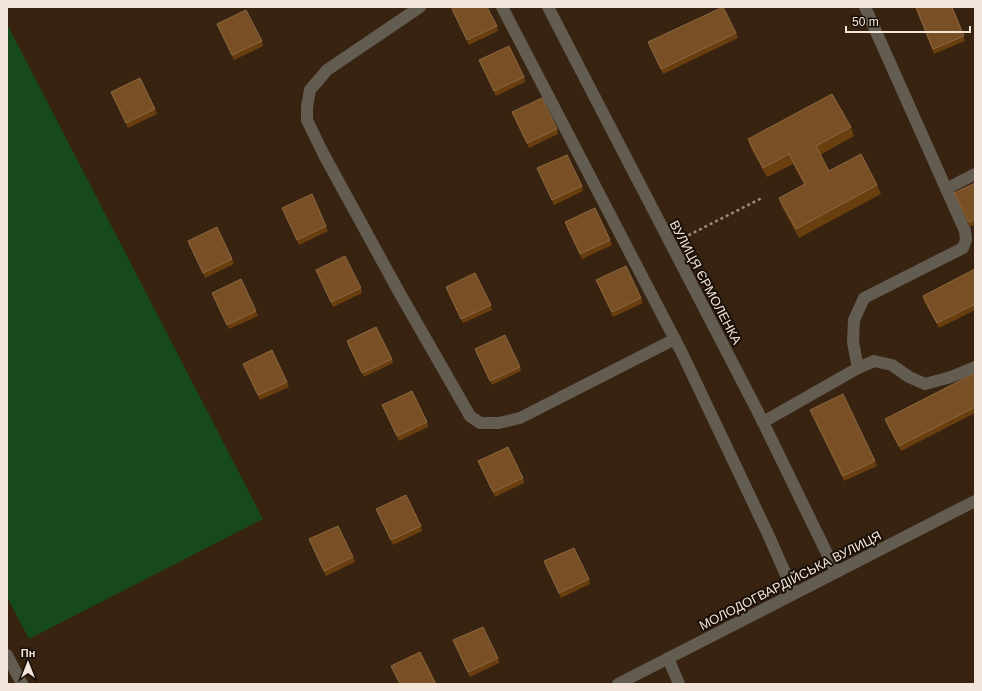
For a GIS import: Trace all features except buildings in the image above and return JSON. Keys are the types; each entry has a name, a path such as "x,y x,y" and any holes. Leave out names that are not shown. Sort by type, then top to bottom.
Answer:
{"street":[{"path":"420,7 326,70 310,90 307,107 307,120 324,155 399,292 470,416 480,423 499,423 520,418 675,339"},
{"path":"502,7 675,339 767,532 794,593"},
{"name":"ВУЛИЦЯ ЄРМОЛЕНКА","path":"548,7 763,422 836,572"},
{"path":"858,368 853,342 854,320 864,298 963,248 966,240 965,231 865,7"},
{"path":"946,189 975,174"},
{"path":"763,422 858,368 874,361 892,364 909,378 925,384 952,377 975,367"},
{"name":"МОЛОДОГВАРДІЙСЬКА ВУЛИЦЯ","path":"618,684 975,501"},
{"path":"7,655 22,684"},
{"path":"668,658 679,684"}],"path":[{"path":"670,244 762,198"}],"green space":[{"path":"7,24 263,519 29,639 7,597"}]}
